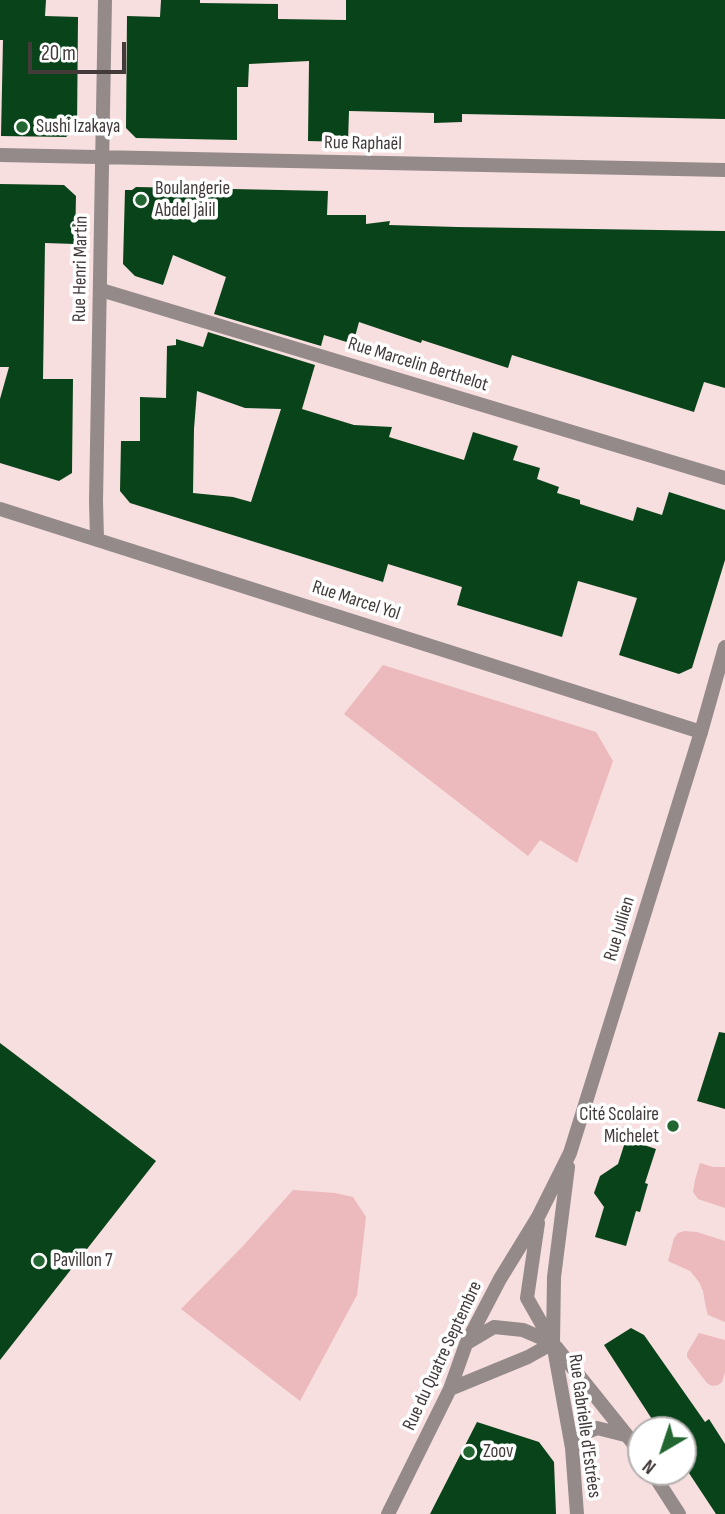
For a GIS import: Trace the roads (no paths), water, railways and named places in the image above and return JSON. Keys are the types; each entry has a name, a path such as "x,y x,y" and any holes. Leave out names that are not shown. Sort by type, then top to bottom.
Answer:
{"street":[{"name":"Rue Henri Martin","path":"97,539 105,0"},
{"name":"Rue Raphaël","path":"0,155 725,170"},
{"name":"Rue Marcelin Berthelot","path":"101,290 725,478"},
{"name":"Rue Marcel Yol","path":"0,509 701,732"},
{"name":"Rue Jullien","path":"538,1217 570,1153 725,647"},
{"path":"553,1343 554,1277 570,1153"},
{"path":"538,1217 527,1298 553,1343 627,1438"},
{"name":"Rue du Quatre Septembre","path":"388,1514 450,1390 466,1344 500,1279 538,1217"},
{"path":"466,1344 494,1327 523,1330 553,1343"},
{"path":"450,1390 528,1357 553,1343"},
{"name":"Rue Gabrielle d'Estrées","path":"553,1343 572,1448 577,1514"},
{"path":"572,1448 585,1433 597,1428 625,1435"},
{"path":"661,1486 679,1514"}],"place":[{"name":"Sushi Izakaya","path":"22,127"},
{"name":"Boulangerie Abdel Jalil","path":"141,200"},
{"name":"Cité Scolaire Michelet","path":"673,1126"},
{"name":"Pavillon 7","path":"39,1261"},
{"name":"Zoov","path":"469,1452"}]}
